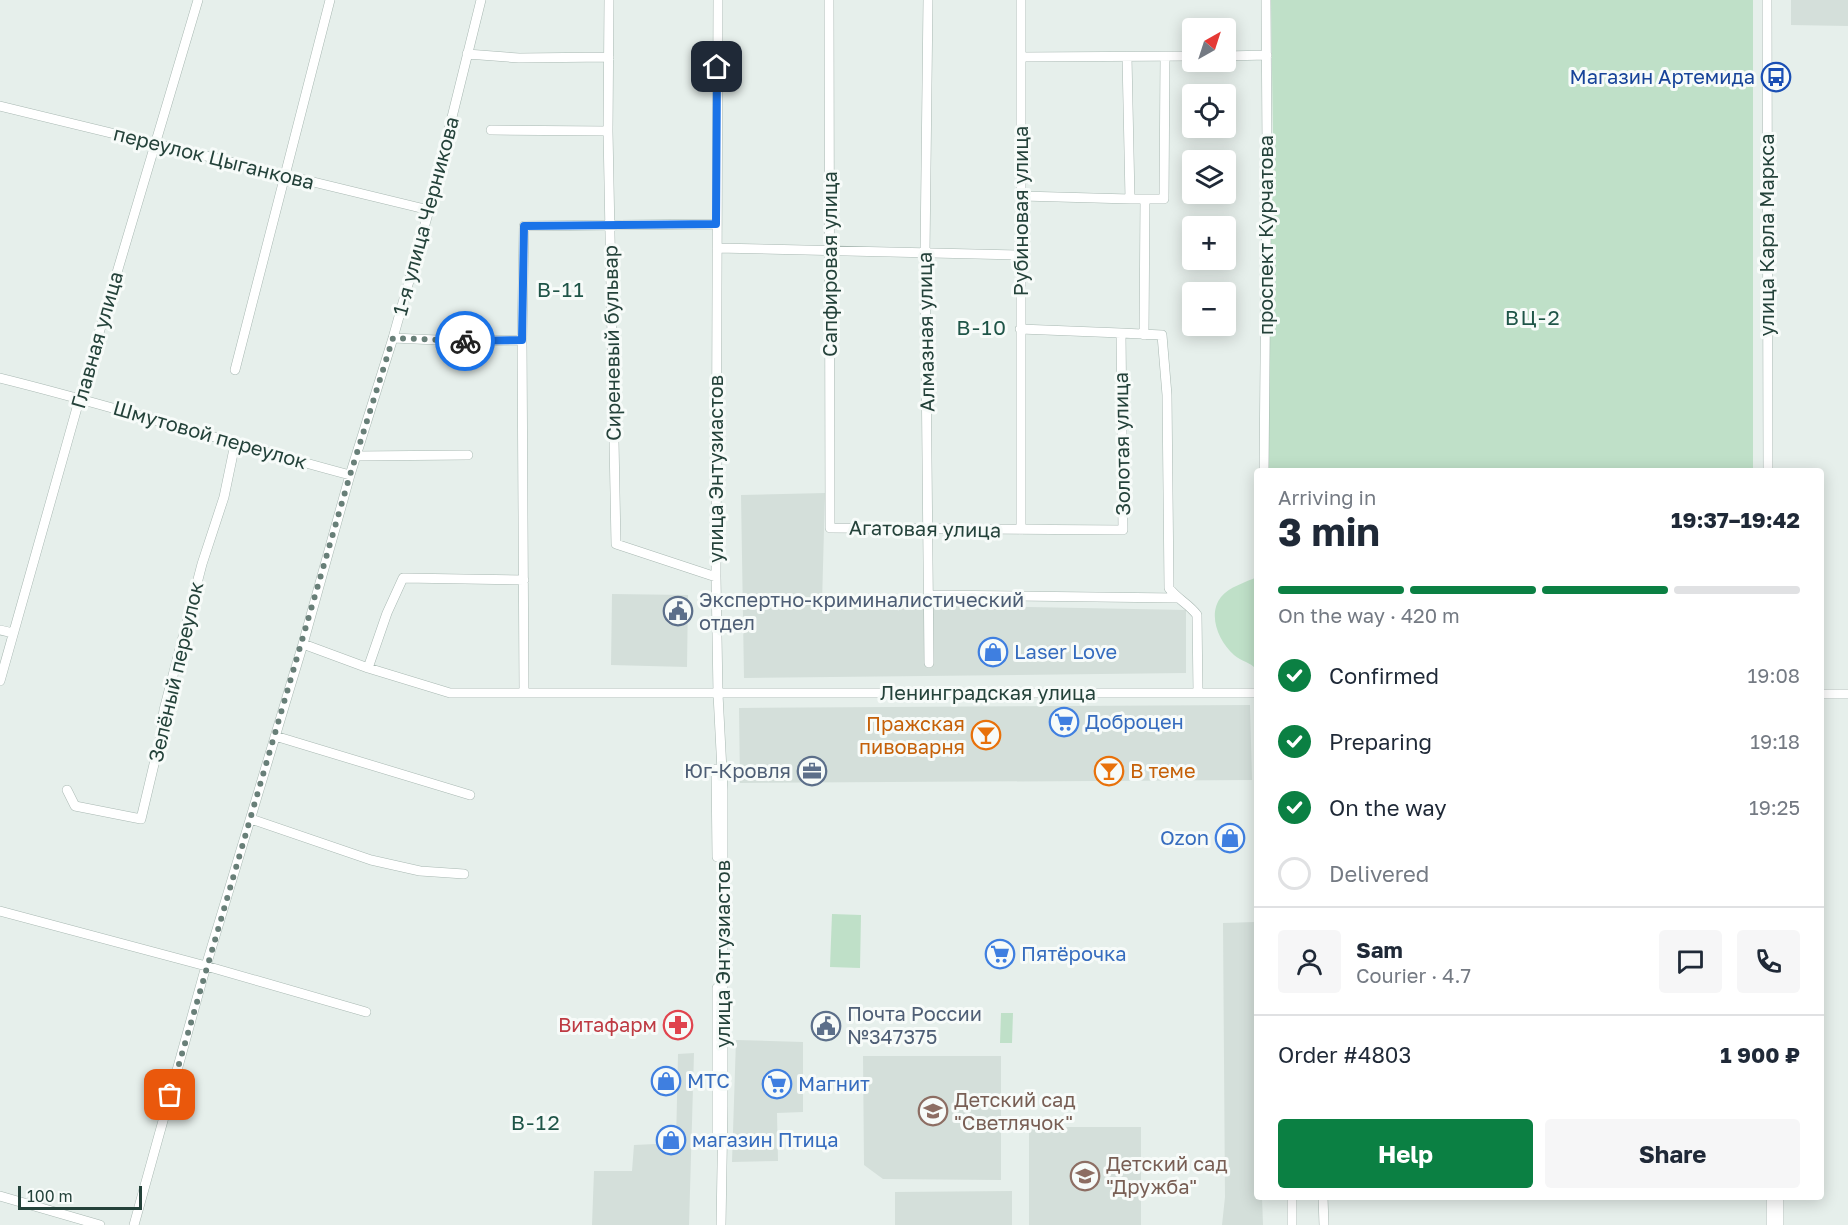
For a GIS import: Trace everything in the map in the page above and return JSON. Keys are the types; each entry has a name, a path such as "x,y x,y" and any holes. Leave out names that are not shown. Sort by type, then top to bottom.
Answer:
{"street":[{"name":"Главная улица","path":"0,681 80,397 198,0"},
{"path":"235,370 330,0"},
{"name":"1-я улица Черникова","path":"134,1225 206,966 303,644 350,475 393,338 429,210 481,0"},
{"name":"Сиреневый бульвар","path":"609,0 608,131 616,544 716,577"},
{"name":"улица Энтузиастов","path":"718,0 716,577 717,696 723,802 721,1225"},
{"name":"Сапфировая улица","path":"829,0 830,528"},
{"name":"Алмазная улица","path":"928,0 925,253 929,663"},
{"name":"Рубиновая улица","path":"1021,0 1021,530"},
{"name":"проспект Курчатова","path":"1264,468 1266,0"},
{"name":"улица Карла Маркса","path":"1767,0 1768,468"},
{"path":"467,54 519,58 609,57"},
{"path":"1236,56 1267,55"},
{"path":"1020,57 1182,56"},
{"path":"1127,57 1130,199"},
{"path":"1022,196 1164,199 1164,57"},
{"name":"переулок Цыганкова","path":"0,106 429,210"},
{"path":"491,130 608,131"},
{"path":"1144,335 1145,199"},
{"path":"524,692 522,340 524,226 716,224"},
{"path":"717,248 1020,255"},
{"path":"1020,328 1162,335 1167,395 1169,588 1176,598"},
{"name":"Золотая улица","path":"1021,530 1124,530 1121,333"},
{"path":"393,338 459,341 522,340"},
{"name":"Шмутовой переулок","path":"0,378 80,397 235,444 350,475"},
{"name":"Зелёный переулок","path":"67,790 75,806 141,819 160,739 164,710 202,564 224,497 235,444"},
{"path":"356,456 468,455"},
{"name":"Агатовая улица","path":"830,528 1021,530"},
{"path":"368,668 387,613 403,578 524,580"},
{"path":"929,595 1176,598 1185,602 1197,615 1198,693"},
{"path":"0,630 13,633"},
{"name":"Ленинградская улица","path":"303,644 368,668 450,693 524,692 717,696 1198,693 1254,695"},
{"path":"1824,693 1848,693"},
{"path":"716,1225 717,696 1254,695"},
{"path":"275,736 470,795"},
{"path":"251,819 371,860 420,871 464,873"},
{"path":"0,911 366,1012"},
{"path":"0,1196 100,1225"},
{"path":"1292,1200 1292,1225"},
{"path":"1323,1200 1324,1225"},
{"path":"1771,1200 1771,1225"},
{"path":"1779,1200 1779,1225"}],"shaded area":[{"path":"1791,0 1848,0 1848,26 1791,25"},
{"path":"825,493 822,603 1186,610 1186,673 744,678 741,495"},
{"path":"612,594 688,595 687,667 611,665"},
{"path":"1250,705 1252,780 740,783 739,708"},
{"path":"1254,922 1254,1200 1262,1200 1263,1225 1222,1225 1225,1197 1223,923"},
{"path":"736,1040 803,1042 803,1112 777,1113 778,1161 732,1162"},
{"path":"694,1053 689,1225 592,1225 594,1171 632,1171 634,1145 676,1143 678,1054"},
{"name":"Детский сад \"Светлячок\"","path":"863,1056 1001,1056 1001,1180 883,1179 864,1165"},
{"name":"Детский сад \"Дружба\"","path":"1029,1127 1141,1127 1141,1225 1029,1225"},
{"path":"1012,1191 1012,1225 895,1225 895,1192"}],"green space":[{"path":"1271,0 1753,0 1753,468 1267,468 1273,137"},
{"path":"1254,578 1254,668 1229,650 1220,636 1215,620 1217,604 1221,597 1238,585"},
{"path":"832,914 861,915 860,968 830,967"},
{"path":"1001,1013 1013,1013 1012,1043 1000,1043"}],"way so far":[{"path":"170,1095 350,475 393,338 465,341"}],"place":[{"name":"Магазин Артемида","path":"1776,77"},
{"name":"Экспертно-криминалистический отдел","path":"678,611"},
{"name":"Laser Love","path":"993,652"},
{"name":"Доброцен","path":"1064,722"},
{"name":"Пражская пивоварня","path":"986,735"},
{"name":"Юг-Кровля","path":"812,771"},
{"name":"В теме","path":"1109,771"},
{"name":"Ozon","path":"1230,838"},
{"name":"Пятёрочка","path":"1000,954"},
{"name":"Витафарм","path":"678,1025"},
{"name":"Почта России №347375","path":"826,1026"},
{"name":"МТС","path":"666,1081"},
{"name":"Магнит","path":"777,1084"},
{"name":"Детский сад \"Светлячок\"","path":"933,1111"},
{"name":"магазин Птица","path":"671,1140"},
{"name":"Детский сад \"Дружба\"","path":"1085,1176"}],"district":[{"name":"В-11","path":"561,290"},
{"name":"ВЦ-2","path":"1533,318"},
{"name":"В-10","path":"982,328"},
{"name":"В-12","path":"536,1123"}],"route":[{"path":"465,341 522,340 524,226 716,224 717,67"}]}
